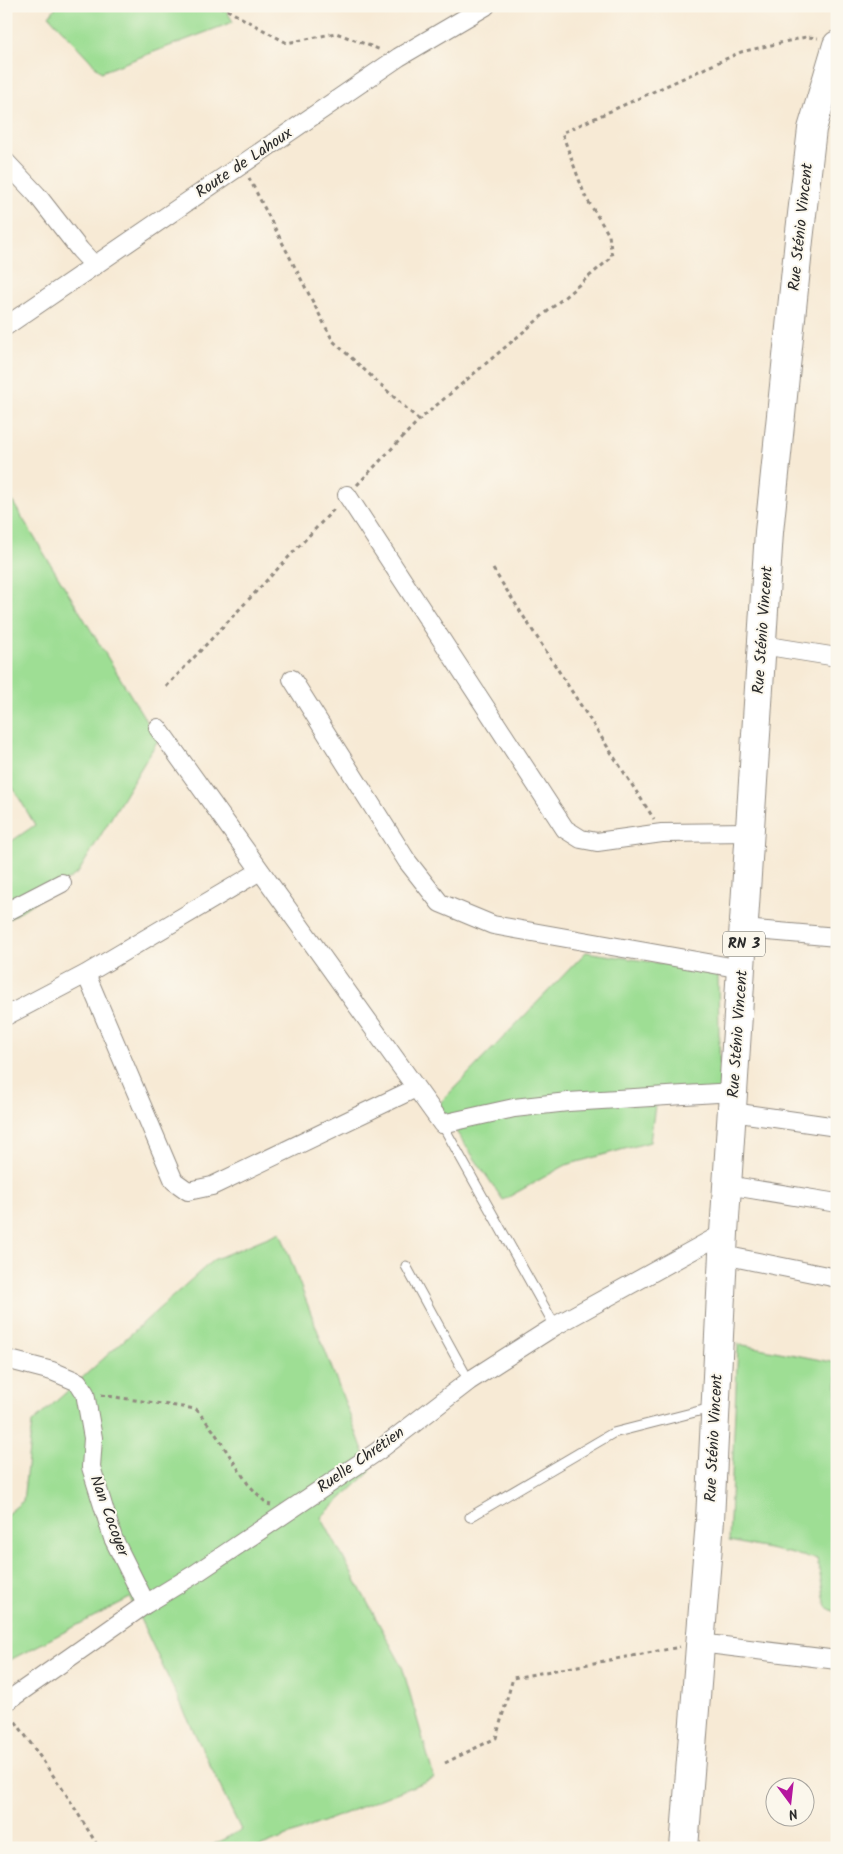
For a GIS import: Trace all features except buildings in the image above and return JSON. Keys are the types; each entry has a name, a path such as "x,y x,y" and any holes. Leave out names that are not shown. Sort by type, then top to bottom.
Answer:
{"main road":[{"name":"Rue Sténio Vincent","path":"684,1848 716,1406 727,1185 745,929 769,532 804,194 812,129 829,42"}],"street":[{"name":"Route de Lahoux","path":"6,326 399,57 486,6"},
{"path":"6,162 37,195 95,266"},
{"path":"347,495 566,829 581,839 597,842 662,833 750,832"},
{"path":"762,645 837,657"},
{"path":"292,679 408,860 440,904 493,925 742,969"},
{"path":"158,728 442,1124 514,1108 568,1102 733,1102 837,1127"},
{"path":"6,1016 86,974 260,870"},
{"path":"6,912 62,883"},
{"path":"745,929 837,937"},
{"path":"86,974 174,1181 188,1191 212,1186 416,1088"},
{"path":"727,1185 837,1203"},
{"path":"724,1244 837,1278"},
{"name":"Ruelle Chrétien","path":"6,1702 146,1604 195,1574 378,1451 469,1381 555,1326 724,1244"},
{"path":"6,1359 52,1370 78,1382 85,1393"},
{"name":"Nan Cocoyer","path":"85,1393 93,1438 91,1467 113,1538 146,1604"},
{"path":"700,1643 837,1660"}],"lane":[{"path":"442,1124 555,1326"},
{"path":"406,1266 469,1381"},
{"path":"470,1518 613,1433 716,1406"}],"path":[{"path":"220,6 287,43 336,33 399,57"},
{"path":"166,687 419,420 612,257 609,235 585,196 562,134 742,52 806,37 829,42"},
{"path":"242,165 334,341 419,420"},
{"path":"493,569 662,833"},
{"path":"85,1393 196,1409 213,1430 248,1484 267,1504 291,1509"},
{"path":"445,1763 496,1738 513,1678 700,1643"},
{"path":"6,1708 66,1794 99,1848"}],"green space":[{"path":"57,6 224,6 233,22 101,72 49,16"},
{"path":"6,491 158,740 78,873 6,921 6,845 35,825 6,776"},
{"path":"586,952 718,972 720,1096 656,1098 650,1142 566,1165 503,1200 439,1104"},
{"path":"280,1232 371,1471 321,1517 402,1666 434,1778 257,1848 207,1848 241,1830 130,1598 6,1662 6,1515 23,1501 32,1423 213,1260"},
{"path":"738,1344 837,1363 837,1613 826,1607 817,1559 729,1541"}]}
